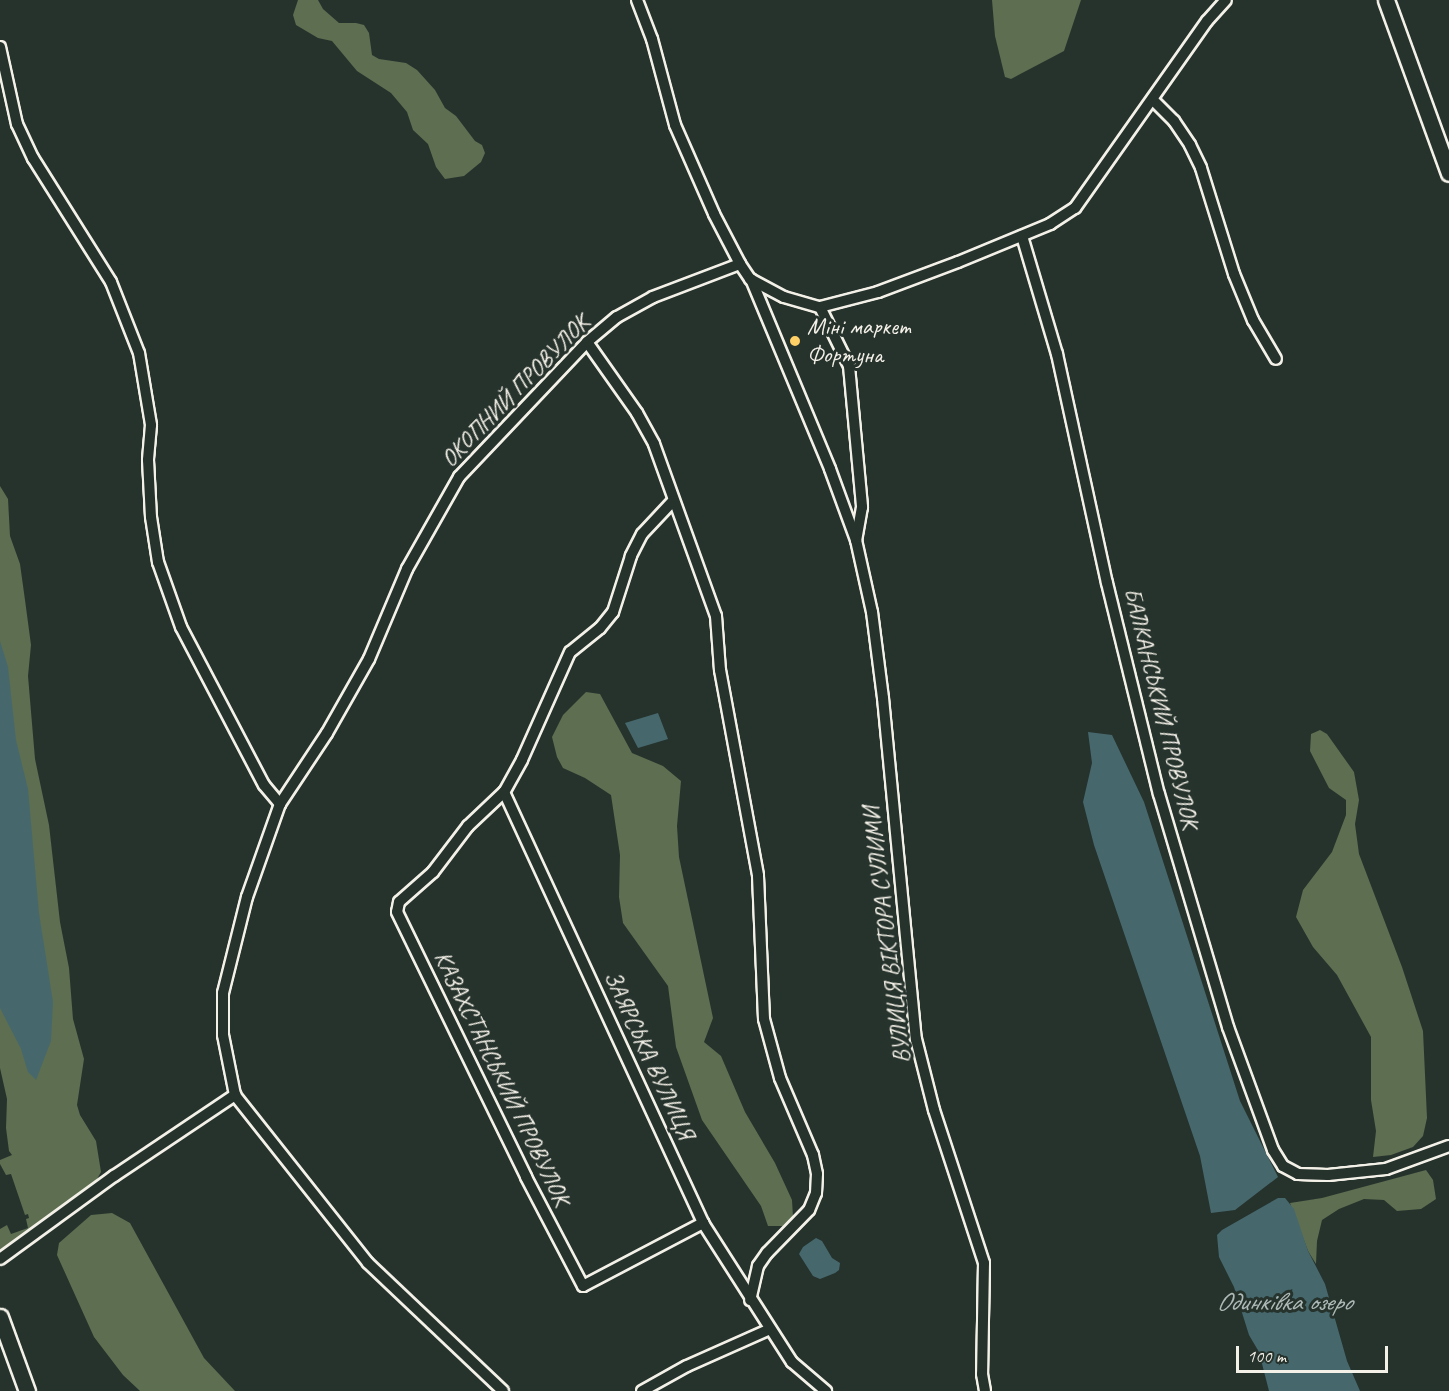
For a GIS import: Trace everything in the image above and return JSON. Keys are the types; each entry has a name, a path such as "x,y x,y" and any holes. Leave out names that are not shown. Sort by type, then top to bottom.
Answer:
{"street":[{"name":"ВУЛИЦЯ ВІКТОРА СУЛИМИ","path":"637,0 652,39 675,125 714,214 750,279 830,469 856,540 872,612 883,698 916,1039 934,1110 984,1263 982,1374 985,1391"},
{"path":"820,307 878,292 1022,236 1050,224 1076,208 1208,21 1226,0"},
{"path":"1386,0 1449,173"},
{"path":"0,47 17,124 33,158 111,282 139,353 151,425 148,460 156,551 181,627 264,785 280,804"},
{"path":"1153,100 1174,121 1190,145 1201,168 1234,274 1253,320 1276,359"},
{"name":"БАЛКАНСЬКИЙ ПРОВУЛОК","path":"1022,236 1057,354 1107,583 1159,794 1228,1027 1273,1150 1283,1167 1298,1174 1328,1175 1386,1169 1449,1146"},
{"name":"ОКОПНИЙ ПРОВУЛОК","path":"235,1095 223,1035 223,993 247,897 280,804 327,733 369,659 407,569 459,477 587,342 617,317 653,297 740,264"},
{"name":"ВУЛИЦЯ ВІКТОРА СУЛИМИ","path":"750,279 784,297 820,307 849,366 862,507 856,540"},
{"path":"587,342 637,413 654,444 716,616 719,631 720,670 758,876 764,1007 771,1052 813,1155 817,1174 816,1193 809,1210 767,1253 758,1266 750,1300"},
{"path":"504,792 522,760 570,652 583,639 600,628 613,612 642,534 673,501"},
{"name":"КАЗАХСТАНСЬКИЙ ПРОВУЛОК","path":"504,792 468,826 433,872 399,902 397,912 520,1166 583,1286 703,1223"},
{"name":"ЗАЯРСЬКА ВУЛИЦЯ","path":"504,792 703,1223 750,1300 792,1362 826,1391"},
{"path":"0,1259 114,1176 235,1095 368,1263 503,1391"},
{"path":"0,1317 27,1391"},
{"path":"642,1391 687,1366 770,1329"}],"green space":[{"path":"298,0 318,0 323,9 339,23 364,25 369,33 372,55 379,59 406,63 417,70 435,90 445,108 456,116 475,141 482,145 485,153 481,162 464,176 445,179 436,167 428,144 413,130 407,112 391,93 357,71 332,41 318,38 296,25 293,15"},
{"path":"992,0 1081,0 1064,51 1011,79 1005,77 995,36"},
{"path":"0,486 8,499 10,536 20,564 31,645 28,676 35,759 49,825 60,922 69,968 73,1019 84,1059 77,1105 80,1115 96,1141 101,1172 93,1186 3,1254 0,1252 0,1229 7,1225 11,1234 28,1228 26,1219 29,1218 28,1214 25,1215 11,1174 6,1175 0,1164 0,1160 12,1155 9,1151 6,1128 7,1099 0,1068"},
{"path":"586,692 600,694 632,753 663,766 681,781 677,826 679,857 713,1018 704,1042 721,1056 745,1112 775,1163 792,1200 793,1217 783,1226 768,1226 761,1206 702,1120 676,1047 668,986 623,923 619,897 620,855 611,795 585,778 563,768 557,757 552,737 563,715"},
{"path":"1320,730 1327,734 1354,772 1359,800 1355,824 1359,854 1402,967 1423,1031 1427,1118 1423,1136 1413,1147 1391,1155 1373,1157 1376,1131 1371,1100 1371,1037 1337,975 1313,947 1296,917 1303,890 1332,852 1346,815 1346,800 1329,788 1310,751 1311,734"},
{"path":"1426,1170 1433,1180 1436,1199 1421,1209 1397,1211 1384,1200 1364,1199 1339,1209 1322,1220 1317,1241 1316,1264 1308,1251 1290,1203 1322,1198"},
{"path":"112,1213 130,1223 204,1358 235,1391 140,1391 123,1375 94,1337 57,1255 59,1243 91,1215"}],"water":[{"path":"0,641 8,667 16,740 28,789 39,913 53,1002 51,1041 36,1080 28,1072 21,1049 0,1008"},
{"path":"658,713 668,739 638,748 625,723"},
{"path":"1088,732 1112,735 1144,802 1240,1101 1278,1177 1235,1210 1211,1213 1200,1156 1094,845 1083,802 1092,763"},
{"name":"Одинківка озеро","path":"1278,1198 1285,1198 1294,1209 1308,1251 1325,1284 1347,1361 1360,1391 1269,1391 1259,1352 1249,1335 1234,1287 1219,1257 1217,1235"},
{"path":"816,1238 822,1241 832,1258 840,1263 839,1270 820,1279 813,1276 799,1254 803,1247"}],"place":[{"name":"Міні маркет Фортуна","path":"795,341"}]}
